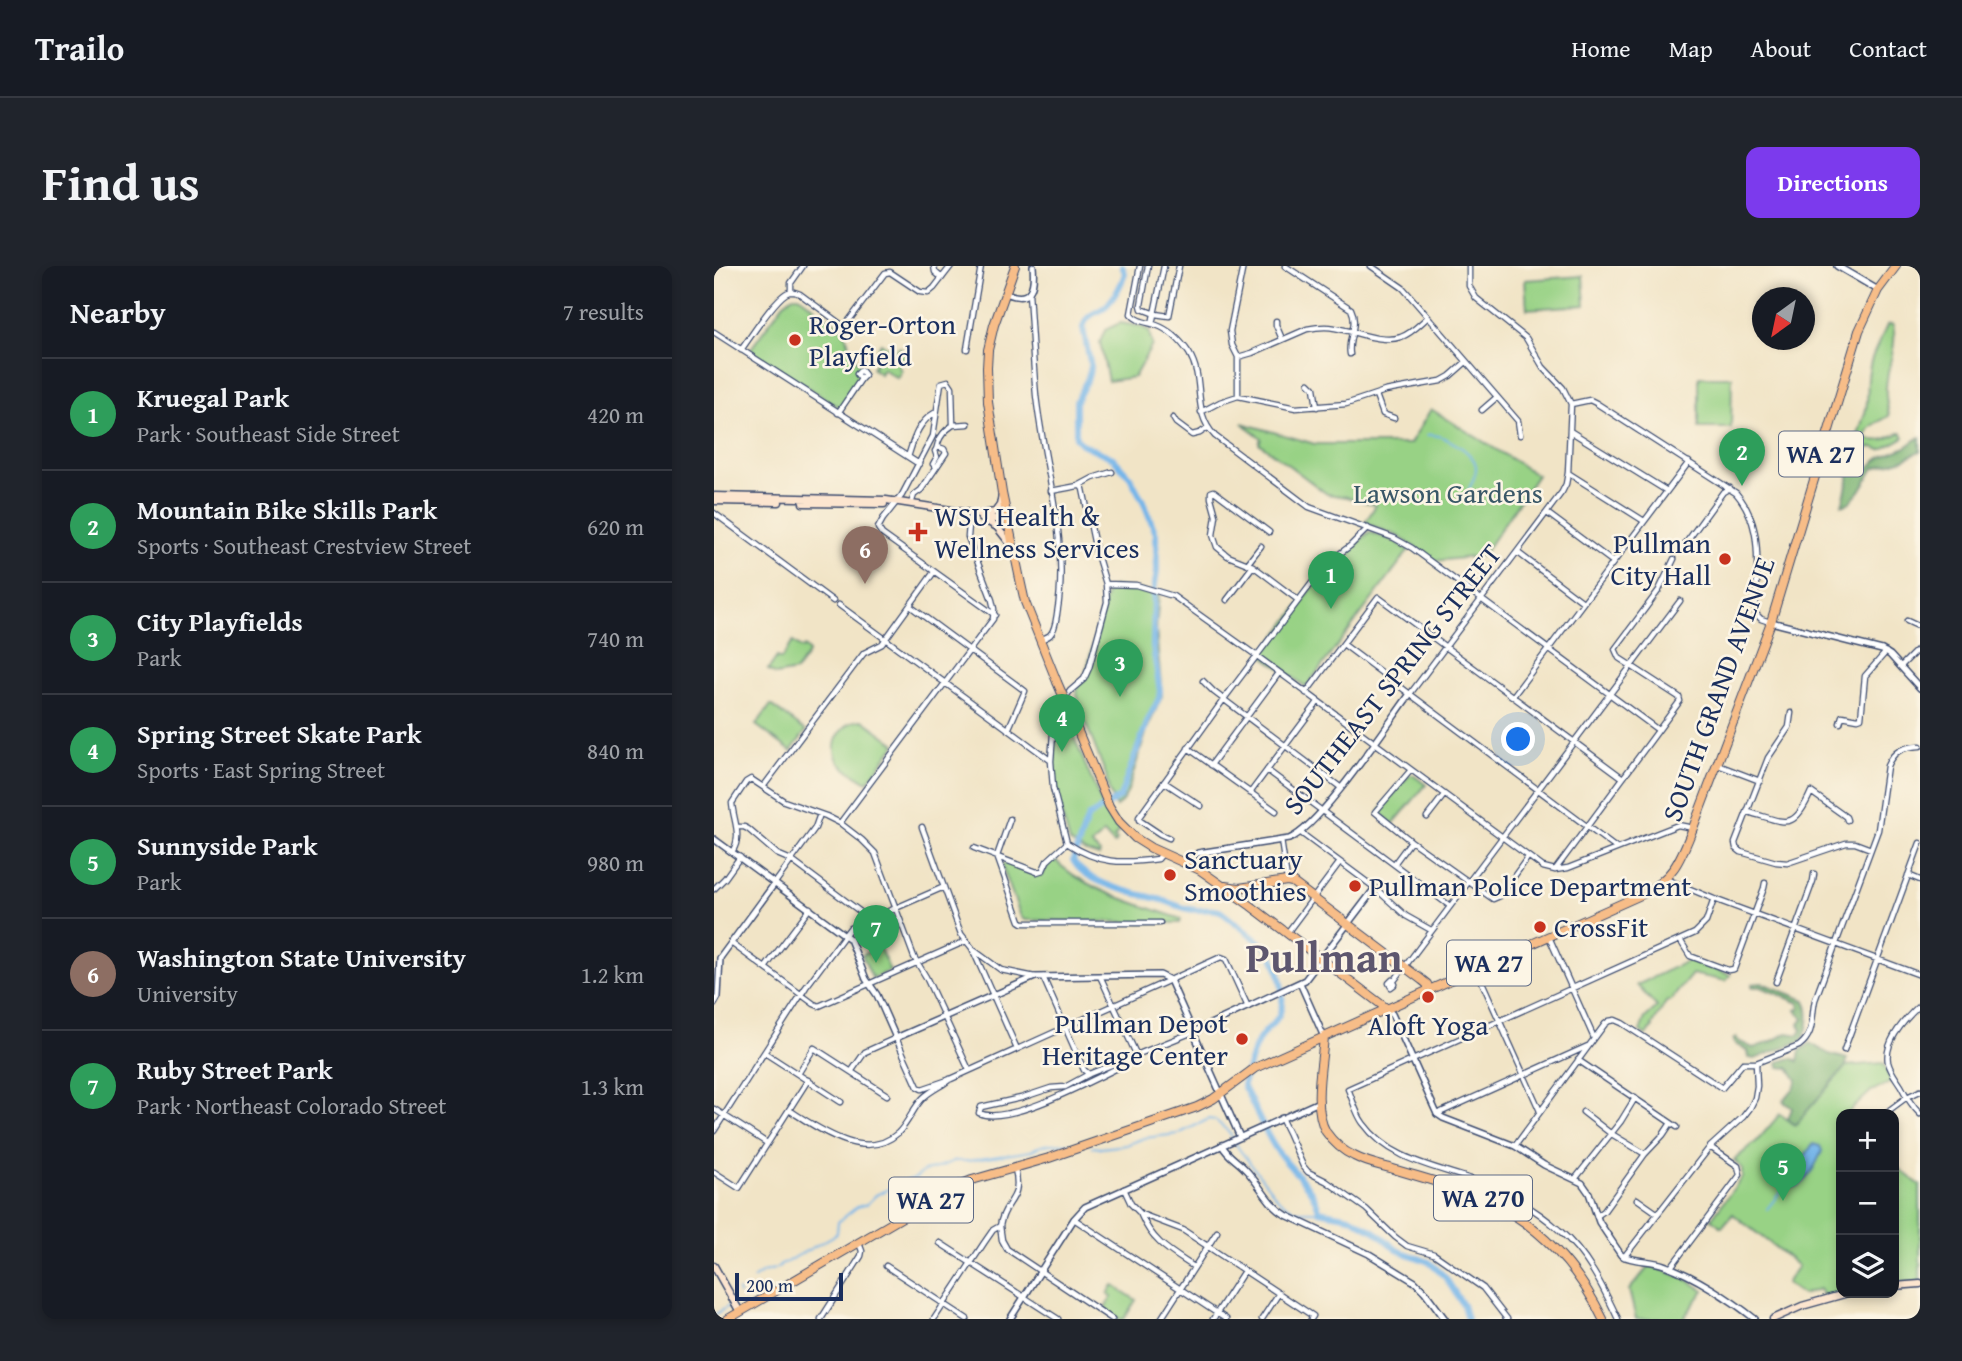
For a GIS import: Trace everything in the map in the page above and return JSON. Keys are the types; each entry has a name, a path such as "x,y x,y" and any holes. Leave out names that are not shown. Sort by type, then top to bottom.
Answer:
{"main road":[{"path":"1015,266 995,325 988,351 987,368 991,424 1002,494 1025,602 1057,682 1063,707 1113,814 1135,838 1200,870 1386,1008"},
{"name":"SOUTH GRAND AVENUE","path":"1429,990 1643,894 1666,879 1683,854 1771,622 1863,321 1878,290 1896,266"},
{"path":"973,514 995,512 1000,505 1002,494"},
{"path":"714,499 877,504 896,502 1007,520"},
{"path":"973,514 997,527 1014,549"},
{"path":"1219,884 1239,888 1287,881 1294,883 1422,980 1429,990"},
{"path":"1239,888 1237,892 1243,901"},
{"path":"1358,987 1372,1003 1369,1013 1360,1020"},
{"name":"WA 27","path":"728,1319 742,1315 952,1188 1197,1107 1255,1068 1429,990"},
{"name":"WA 270","path":"1324,1037 1319,1102 1326,1131 1337,1145 1361,1159 1465,1192 1522,1220 1568,1262 1581,1279 1603,1319"},
{"path":"714,1266 742,1315"},
{"path":"1899,1286 1920,1284"},
{"path":"1773,1319 1802,1306 1836,1296"}],"street":[{"path":"791,292 791,283 803,266"},
{"path":"934,266 935,272 942,278"},
{"path":"741,350 778,300 791,292 800,294 842,325 847,323 885,273 892,273 925,293 932,290 951,266"},
{"path":"967,349 981,266"},
{"path":"1006,293 1019,297 1029,292 1034,286 1033,266"},
{"path":"1140,266 1131,314 1135,319 1152,324 1174,336 1186,350 1193,361 1198,378 1201,412 1207,428 1215,436 1309,507 1394,538 1412,548 1658,730"},
{"path":"1148,266 1140,304 1142,309 1169,316 1179,266"},
{"path":"1152,324 1164,266"},
{"path":"1238,396 1237,357 1230,331 1243,266"},
{"path":"1285,266 1351,309 1355,320 1350,354"},
{"path":"1371,266 1403,288 1518,421 1520,435"},
{"path":"1469,266 1469,286 1476,298 1526,338 1543,367 1563,388 1571,404 1590,400 1596,403 1730,488 1745,504 1751,514 1756,538 1758,617 1886,652 1920,688"},
{"path":"1838,266 1878,290"},
{"path":"1029,292 1037,396 1059,538 1060,586 1053,631 1040,640"},
{"path":"1237,357 1315,328 1334,328 1383,339 1400,338 1428,317"},
{"path":"1276,321 1282,339"},
{"path":"714,332 919,464"},
{"path":"1201,412 1238,396 1296,408 1346,404 1385,391 1441,381 1466,362"},
{"path":"838,412 861,379"},
{"path":"953,425 952,387 948,381 939,385 934,432 919,464 902,495 878,528 882,534 995,615"},
{"path":"1310,383 1314,388 1317,407"},
{"path":"1376,395 1383,414 1394,418"},
{"path":"1482,410 1497,397"},
{"name":"SOUTHEAST SPRING STREET","path":"1194,854 1289,839 1301,833 1322,810 1547,513 1566,484 1571,404"},
{"path":"908,457 918,427 936,412"},
{"path":"930,415 936,419"},
{"path":"1173,418 1175,423 1192,435 1207,428"},
{"path":"936,466 933,464 937,457 935,451 948,428 968,424"},
{"path":"1570,431 1667,491"},
{"path":"911,504 914,495 946,453 939,447"},
{"path":"1513,696 1689,462"},
{"path":"1051,491 1078,486 1112,472"},
{"path":"1568,473 1644,521"},
{"path":"1078,486 1083,489 1106,584 1107,602 1089,668 1084,679 1070,691 1054,719 1051,761 1058,813 1067,843 1093,858 1122,862 1158,859 1163,853"},
{"path":"1683,547 1723,492 1730,488"},
{"path":"1269,532 1214,491 1211,492 1216,516 1214,542 1222,552 1250,565 1298,600"},
{"path":"714,513 833,601"},
{"path":"1547,513 1614,562"},
{"path":"840,823 989,627 995,615 968,537 973,514"},
{"path":"1169,838 1144,824 1139,817 1327,563 1368,528"},
{"path":"1227,600 1261,546"},
{"path":"1517,552 1583,602"},
{"path":"1555,870 1679,701 1679,697 1630,666 1619,657 1615,649 1659,590 1674,559"},
{"path":"763,788 864,653 882,645 934,572"},
{"path":"1106,584 1145,587 1173,596 1543,867 1562,870 1678,825 1693,828"},
{"path":"1306,693 1378,597 1623,778"},
{"path":"1394,981 1680,601"},
{"path":"839,605 1051,761"},
{"path":"910,606 1026,691 1009,730"},
{"path":"1907,621 1920,627"},
{"path":"1343,644 1617,849"},
{"path":"1901,666 1920,647"},
{"path":"1840,723 1843,716 1858,719 1861,717 1865,676 1886,652"},
{"path":"1211,765 1279,673"},
{"path":"1203,681 1340,787"},
{"path":"1250,793 1318,702"},
{"path":"1791,713 1789,727 1769,758 1735,843 1736,848 1741,852 1787,863 1846,843 1855,843 1871,849"},
{"path":"1515,1146 1609,1021 1615,1020 1722,1088 1740,1064 1756,1063 1799,1046 1810,1036 1815,1000 1878,830 1887,766 1891,756 1902,748 1920,747"},
{"path":"1188,748 1276,811"},
{"path":"1718,765 1760,781"},
{"path":"1267,770 1450,906"},
{"path":"1411,770 1375,812 1411,841 1495,899 1528,857"},
{"path":"732,852 737,845 737,827 732,803 751,779 784,801 840,823 862,840 875,853 917,963 969,1070"},
{"path":"1164,782 1201,806"},
{"path":"1748,812 1785,822 1792,821 1802,812 1811,792 1847,820"},
{"path":"1427,817 1444,795"},
{"path":"714,1004 718,997 719,962 814,828 820,814"},
{"path":"1010,819 997,856 1020,921 1160,923"},
{"path":"737,827 748,829 870,919"},
{"path":"922,827 961,934 966,941 988,962 1010,973 1035,977"},
{"path":"1301,833 1375,888 1406,916 1431,930"},
{"path":"714,839 850,939 918,1087 922,1089 951,1079"},
{"path":"1281,840 1287,881"},
{"path":"1394,864 1411,841"},
{"path":"974,848 1037,872 1043,870 1047,861 1067,843"},
{"path":"1844,1050 1920,843"},
{"path":"1185,862 1194,854"},
{"path":"1194,854 1200,870"},
{"path":"714,889 740,857"},
{"path":"1287,933 1340,862"},
{"path":"1776,982 1814,881 1814,874"},
{"path":"1907,875 1920,880"},
{"path":"1666,879 1920,975"},
{"path":"1680,940 1690,956 1728,970 1734,969 1765,883"},
{"path":"714,1131 801,995 850,928 944,887"},
{"path":"1137,1056 1070,1092 1032,1106 993,1115 983,1115 978,1111 981,1107 1051,1088 1065,1087 1088,1074 1193,1032 1300,983 1307,979 1375,888"},
{"path":"1618,1319 1605,1291 1580,1251 1557,1228 1497,1190 1408,1159 1385,1144 1363,1123 1348,1089 1680,940 1702,928 1714,899"},
{"path":"765,968 810,908"},
{"path":"1549,936 1594,1038"},
{"path":"731,943 819,1006 966,941"},
{"path":"972,948 1017,1049"},
{"path":"789,1110 836,1137 860,1144 874,1143 895,1136 924,1096 951,1079 1221,957 1226,959 1248,1007"},
{"path":"981,968 988,962"},
{"path":"1478,973 1540,1111"},
{"path":"1100,975 1137,1056"},
{"path":"851,1072 865,1052 1035,977 1160,975 1170,980 1221,1093 1236,1139"},
{"path":"1042,976 1088,1074"},
{"path":"1300,983 1324,1037"},
{"path":"1920,1005 1895,1034 1887,1051 1889,1066 1920,1114"},
{"path":"1386,1008 1392,1014 1437,1114 1515,1146 1544,1165 1575,1179 1589,1193 1596,1216 1618,1253 1624,1257 1671,1267 1703,1284 1755,1319"},
{"path":"1437,1114 1589,1045"},
{"path":"798,1074 814,1048 887,1095"},
{"path":"765,1053 841,1102"},
{"path":"1578,1060 1677,1127"},
{"path":"1624,1257 1710,1147 1750,1108 1757,1086 1756,1063"},
{"path":"714,1172 739,1188 808,1080"},
{"path":"1891,1109 1920,1091"},
{"path":"1575,1179 1621,1121 1635,1098"},
{"path":"1010,1319 1074,1219 1085,1207 1319,1102"},
{"path":"714,1109 767,1143"},
{"path":"1583,1112 1610,1133 1645,1154"},
{"path":"1281,1118 1308,1172 1366,1209 1407,1246 1434,1254 1483,1288 1507,1319"},
{"path":"1596,1216 1604,1211 1671,1123"},
{"path":"1222,1145 1228,1155 1251,1176 1276,1209 1369,1254 1415,1282 1446,1319"},
{"path":"1671,1267 1740,1175 1738,1166 1710,1147"},
{"path":"1015,1169 1018,1190 1001,1219 1000,1226 1002,1240 1007,1249 1112,1319"},
{"path":"1435,1182 1438,1170"},
{"path":"1124,1189 1154,1238 1194,1268"},
{"path":"1637,1199 1657,1213"},
{"path":"1141,1214 1173,1225 1312,1317"},
{"path":"1074,1219 1226,1319"},
{"path":"934,1319 993,1230 1000,1226"},
{"path":"1161,1319 1217,1232"},
{"path":"821,1319 861,1256 859,1243"},
{"path":"940,1243 1058,1319"},
{"path":"886,1266 967,1319"},
{"path":"1213,1319 1244,1271"},
{"path":"1262,1319 1279,1293"}],"green space":[{"path":"1583,276 1585,305 1527,309 1525,280"},
{"name":"Roger-Orton Playfield","path":"793,296 799,296 843,329 855,359 866,369 840,408 750,350 783,304"},
{"path":"1120,323 1140,326 1149,331 1152,345 1134,377 1108,381 1100,342 1105,330"},
{"path":"1891,324 1894,341 1886,392 1889,416 1871,427 1866,438 1879,440 1899,433 1904,437 1881,450 1873,447 1863,449 1856,446 1866,409 1869,370 1887,325"},
{"path":"881,343 895,352 899,347 907,352 898,367 902,370 897,378 883,369 880,374 872,368 881,354 876,351"},
{"path":"1699,377 1732,377 1731,428 1699,428"},
{"name":"Lawson Gardens","path":"1431,409 1537,475 1482,556 1435,561 1398,536 1365,523 1376,505 1327,494 1259,443 1261,438 1242,423 1315,444 1410,444"},
{"path":"1920,437 1920,451 1874,468 1860,491 1851,501 1842,505 1856,446 1863,449 1866,471 1880,458 1906,447"},
{"path":"1369,532 1409,550 1306,687 1262,655 1331,563 1353,548"},
{"path":"1114,586 1159,594 1156,629 1162,696 1148,727 1127,793 1116,807 1079,706 1077,692 1084,679 1107,592"},
{"path":"793,642 808,651 796,671 776,675 768,670 777,657 781,659"},
{"path":"771,705 806,731 791,751 756,725"},
{"path":"1062,709 1103,807 1119,831 1114,838 1117,840 1114,844 1104,833 1092,845 1100,853 1099,856 1070,842 1060,809 1054,772 1056,719"},
{"path":"863,720 896,744 867,782 839,762 835,747 844,728"},
{"path":"1409,775 1426,785 1393,824 1379,812"},
{"path":"1053,858 1096,888 1181,919 1180,923 1025,920 1021,917 1002,866 1006,863 1041,876"},
{"path":"879,947 890,971 872,978 862,955"},
{"path":"1689,960 1730,975 1726,981 1692,974 1671,1000 1666,1002 1646,1035 1640,1031 1645,1018 1657,1007 1637,985"},
{"path":"1762,983 1805,1000 1808,1021 1801,1041 1755,1059 1749,1058 1748,1051 1735,1044 1733,1040 1736,1037 1738,1041 1753,1048 1787,1033 1799,1035 1802,1030 1799,1024 1803,1019 1796,1010 1800,1008 1799,1003 1761,987 1752,987 1752,984"},
{"path":"1810,1043 1829,1054 1847,1059 1846,1066 1795,1125 1788,1119 1792,1108 1783,1101 1797,1080 1789,1068 1779,1067 1778,1062 1792,1058 1798,1061 1800,1051"},
{"path":"1883,1063 1892,1082 1871,1091 1852,1109 1836,1109 1836,1293 1823,1296 1819,1289 1802,1295 1786,1283 1798,1266 1790,1259 1733,1214 1722,1227 1711,1219 1742,1177 1742,1168 1734,1160 1757,1141 1780,1114 1795,1125 1846,1066"},
{"path":"1899,1169 1920,1185 1920,1282 1899,1283"},
{"path":"1650,1265 1684,1278 1704,1290 1683,1319 1636,1319 1629,1290"},
{"path":"1113,1285 1136,1300 1124,1319 1119,1319 1104,1309 1112,1297 1108,1294"}],"water":[{"path":"1813,1144 1820,1146 1822,1151 1811,1172 1801,1184 1788,1186 1782,1180 1785,1172 1795,1170"}],"waterway":[{"path":"1122,266 1125,273 1111,301 1090,316 1083,328 1091,367 1076,401 1076,438 1082,444 1113,458 1130,477 1156,534 1153,647 1160,691 1120,797 1088,817 1073,860 1089,876 1113,887 1188,909 1220,911 1267,948 1281,981 1281,1009 1276,1020 1257,1043 1243,1085 1267,1134 1312,1194 1319,1211 1350,1217 1376,1232 1397,1250 1429,1262 1445,1277 1463,1305 1467,1319"},
{"path":"1427,435 1449,440 1465,450 1475,462 1475,475 1466,495"},
{"path":"1092,1147 1126,1145 1144,1138 1178,1134 1209,1119 1215,1120 1229,1132 1279,1200 1297,1211 1319,1211"},
{"path":"753,1279 835,1235 838,1222 857,1207 867,1204 876,1195 914,1179 924,1171 954,1161 1031,1151 1047,1145 1076,1145"},
{"path":"1767,1209 1782,1190"},
{"path":"714,1315 729,1306"}],"place":[{"name":"Roger-Orton Playfield","path":"795,340"},
{"name":"Mountain Bike Skills Park","path":"1742,486"},
{"name":"WSU Health & Wellness Services","path":"918,532"},
{"name":"Pullman City Hall","path":"1725,559"},
{"name":"Washington State University","path":"865,584"},
{"name":"Kruegal Park","path":"1331,609"},
{"name":"City Playfields","path":"1120,697"},
{"name":"Spring Street Skate Park","path":"1062,752"},
{"name":"Sanctuary Smoothies","path":"1170,875"},
{"name":"Pullman Police Department","path":"1355,886"},
{"name":"CrossFit","path":"1540,927"},
{"name":"Ruby Street Park","path":"876,963"},
{"name":"Aloft Yoga","path":"1428,997"},
{"name":"Pullman Depot Heritage Center","path":"1242,1039"},
{"name":"Sunnyside Park","path":"1783,1201"}],"district":[{"name":"Pullman","path":"1324,957"}]}
